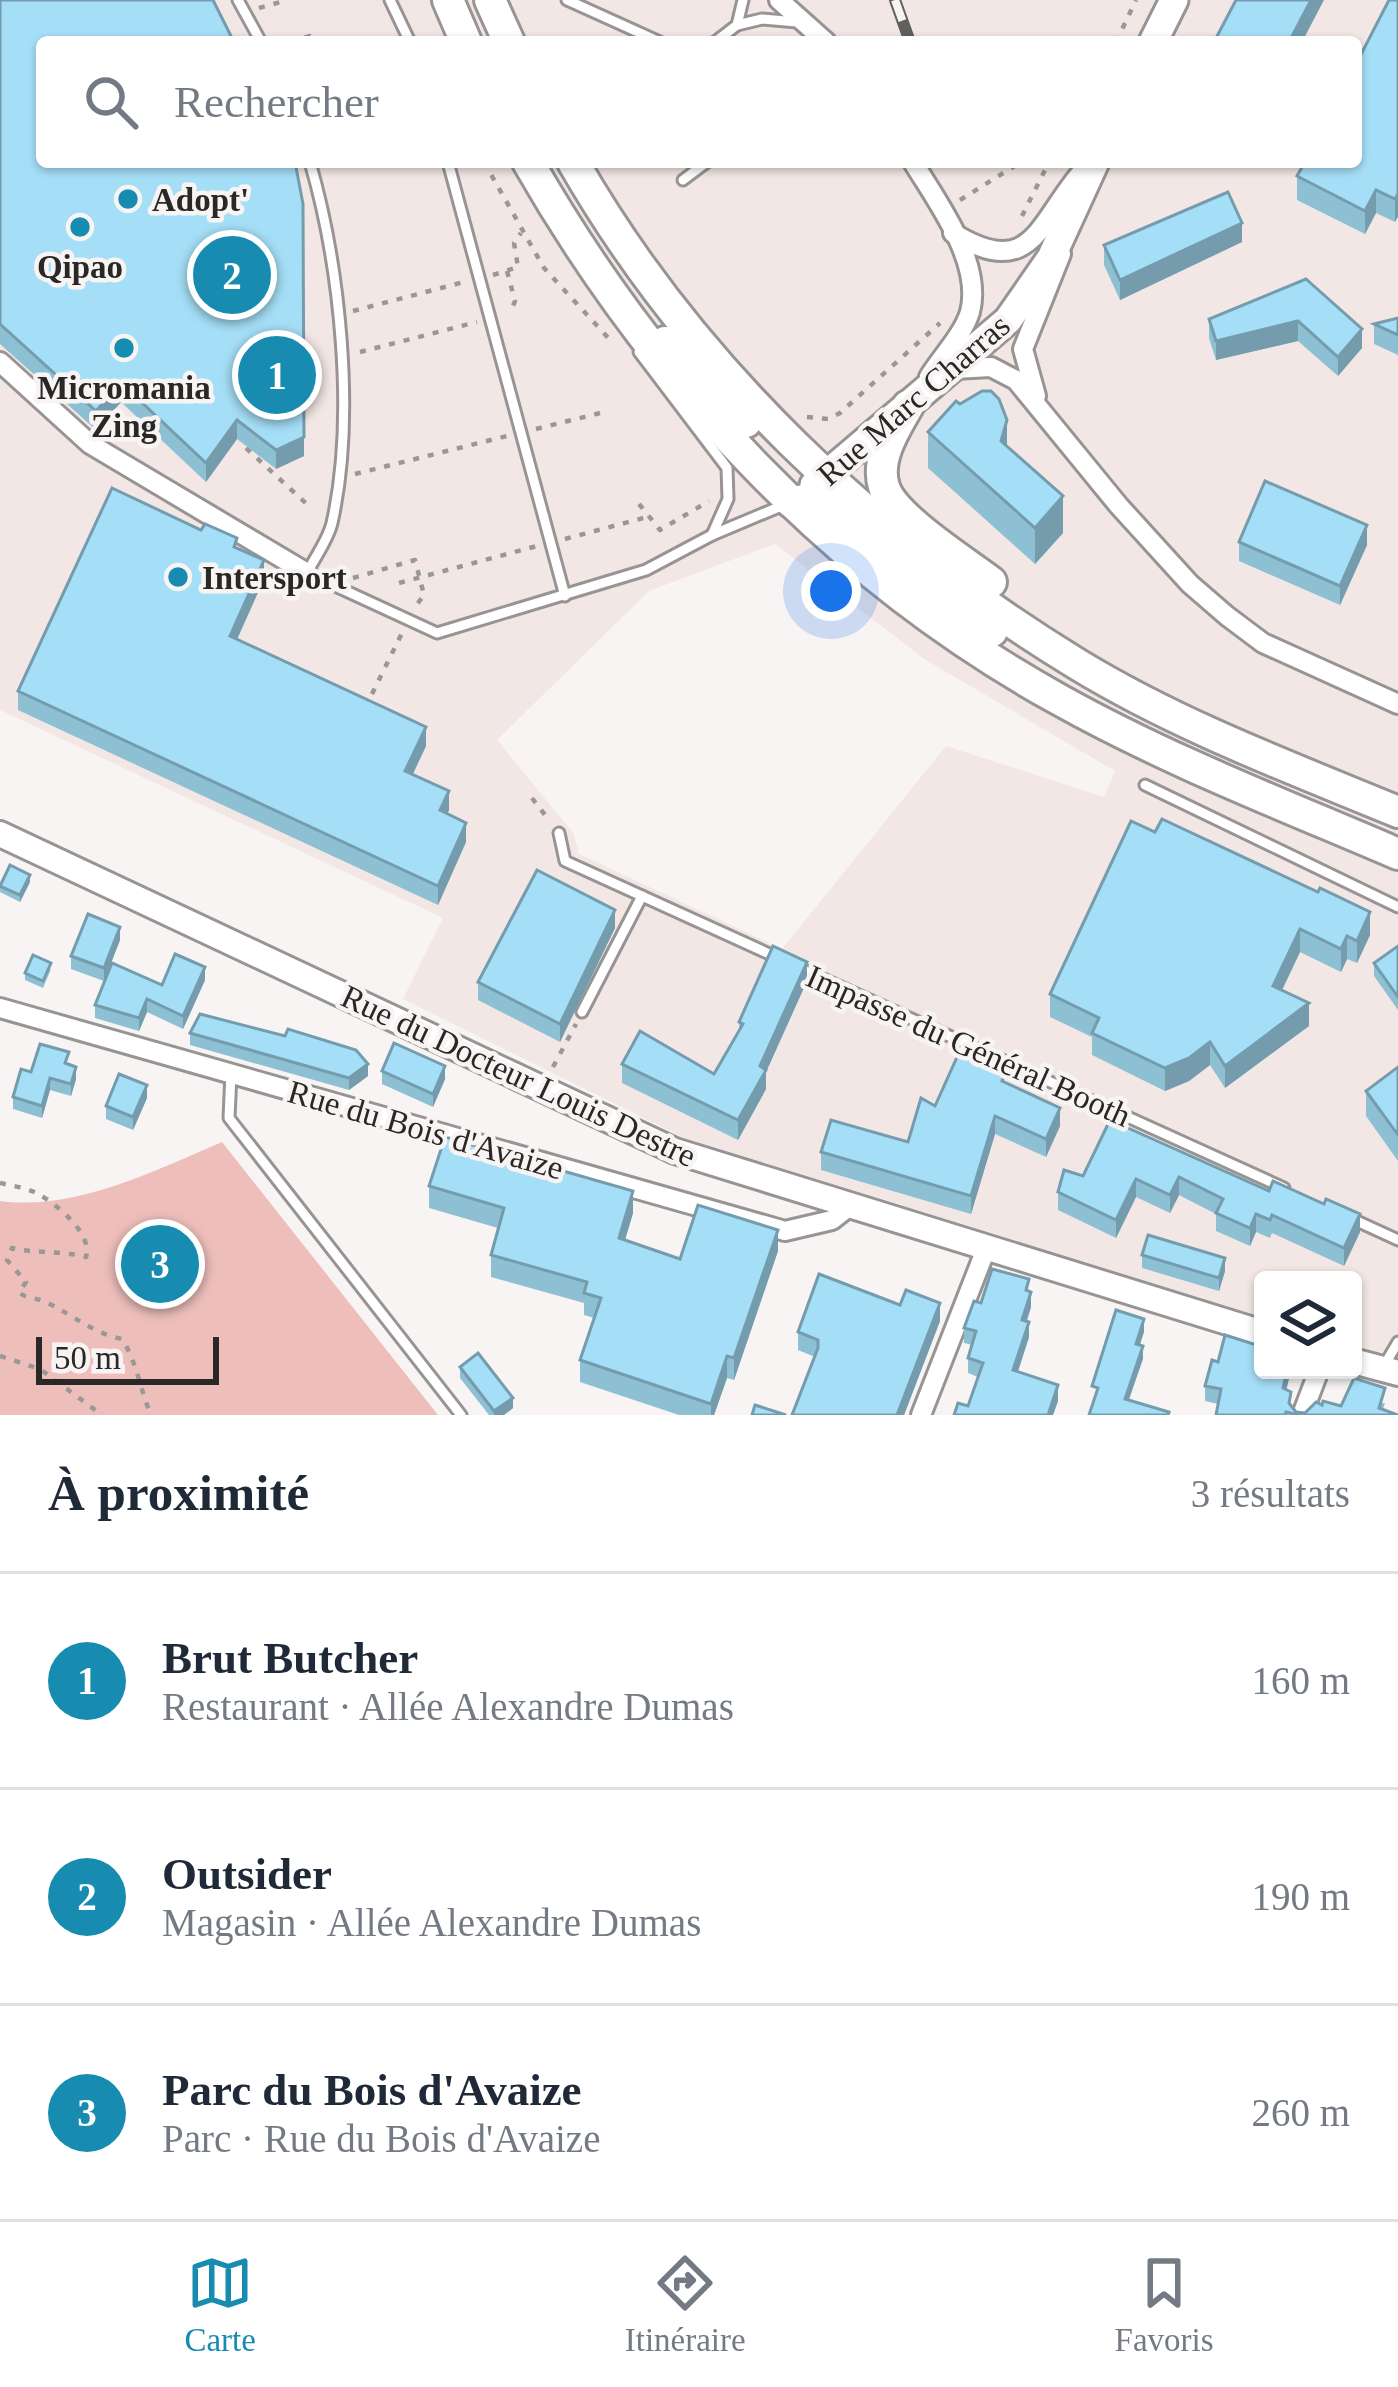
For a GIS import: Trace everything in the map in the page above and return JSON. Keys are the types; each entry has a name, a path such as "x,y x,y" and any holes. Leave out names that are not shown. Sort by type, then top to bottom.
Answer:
{"main road":[{"path":"448,0 463,36"},
{"path":"490,0 506,36"},
{"path":"1156,36 1174,0"},
{"path":"532,168 630,318 703,411 847,553 970,646 1059,700 1192,766 1398,854"},
{"path":"577,168 627,249 673,310 826,476 930,562 1078,664 1207,732 1398,812"},
{"name":"Rue Marc Charras","path":"791,502 1008,320 1031,291 1091,168"},
{"path":"630,318 678,352 794,470 811,477 826,476"},
{"path":"912,403 884,458 883,485 889,497 1040,622 1078,664"},
{"path":"791,502 811,499 826,505 904,571 1007,641 1036,656 1078,664"}],"street":[{"path":"779,0 821,36"},
{"path":"912,403 971,308 969,274 953,233 916,168"},
{"path":"953,233 987,251 1020,249 1039,235 1089,168"},
{"path":"1040,406 1024,365 1023,349 1054,278 1069,220"},
{"path":"0,362 90,444 307,573"},
{"path":"954,369 979,364 1004,371 1040,406 1118,506 1190,584 1227,616 1263,643 1398,704"},
{"name":"Rue du Docteur Louis Destre","path":"0,834 675,1151 1254,1331"},
{"name":"Rue du Bois d'Avaize","path":"0,1008 785,1231 832,1220 850,1206"},
{"path":"921,1415 986,1250"},
{"path":"1302,1415 1316,1379"}],"lane":[{"path":"238,0 259,36"},
{"path":"390,0 407,36"},
{"path":"567,0 647,36"},
{"path":"737,26 743,0"},
{"path":"723,36 737,26 784,20 812,26"},
{"path":"311,168 336,278 341,393 340,466 331,527 307,573 436,632 646,570 712,535 791,502"},
{"path":"450,168 565,596"},
{"path":"683,180 699,168"},
{"path":"630,318 647,367 727,468 728,499 712,535"},
{"path":"1145,785 1398,907"},
{"name":"Impasse du Général Booth","path":"560,833 566,862 1290,1191"},
{"path":"582,1012 642,896"},
{"path":"231,1072 229,1118 460,1415"},
{"path":"1333,1210 1398,1240"},
{"path":"1390,1371 1398,1342"}],"path":[{"path":"1119,36 1136,0"},
{"path":"487,168 521,233 552,278 625,356"},
{"path":"953,204 1012,168"},
{"path":"1013,233 1046,168"},
{"path":"348,312 518,268 514,243 521,233"},
{"path":"349,355 515,309 507,271"},
{"path":"800,412 822,419 840,413 939,324"},
{"path":"347,476 600,413"},
{"path":"246,448 311,508"},
{"path":"639,504 660,530 714,494"},
{"path":"399,583 647,517"},
{"path":"532,798 560,833"},
{"path":"542,1088 582,1012"},
{"path":"0,1183 43,1196 87,1240 90,1250 86,1257 12,1248 7,1260 26,1282 20,1293 42,1299 98,1334 122,1339 133,1355 151,1415"},
{"path":"0,1356 40,1369 102,1415"}],"shaded area":[{"path":"0,0 1398,0 1398,1357 1362,1347 1362,1271 1254,1271 1254,1314 682,1137 403,999 443,918 0,710","holes":["775,544 924,659 1115,771 1104,797 946,746 782,949 579,854 574,834 497,740 649,591"]},
{"path":"222,1142 438,1415 0,1415 0,1201 28,1203 85,1194"}],"building":[{"path":"0,0 213,0 231,36 36,36 36,168 296,168 303,204 304,437 276,450 237,420 206,463 121,383 96,411 0,324"},
{"path":"1236,0 1311,0 1292,36 1217,36"},
{"path":"1389,0 1398,0 1398,194 1395,199 1376,190 1365,211 1297,176 1302,168 1362,168 1362,52"},
{"path":"1228,192 1242,223 1120,280 1104,245"},
{"path":"1306,279 1362,329 1338,357 1298,321 1216,341 1209,319"},
{"path":"1398,318 1398,335 1374,324"},
{"path":"991,391 999,399 1007,420 1001,441 1063,496 1035,528 928,432 956,401 960,404"},
{"path":"1265,481 1367,525 1340,586 1239,542"},
{"path":"112,488 201,530 205,524 237,538 234,547 264,560 230,636 426,727 405,771 449,791 440,810 466,823 438,886 18,691"},
{"path":"1162,819 1370,912 1357,941 1347,936 1341,949 1300,929 1273,986 1309,1003 1225,1066 1210,1042 1165,1068 1092,1033 1099,1018 1050,994 1131,821 1155,832"},
{"path":"10,865 30,875 20,895 0,886"},
{"path":"537,870 615,910 560,1024 478,982"},
{"path":"88,914 120,927 104,968 71,956"},
{"path":"773,946 807,962 760,1066 766,1070 738,1120 622,1064 640,1031 714,1074 743,1024 739,1022"},
{"path":"1398,946 1398,997 1374,963"},
{"path":"175,954 205,967 183,1016 147,999 139,1018 95,1005 112,963 162,985"},
{"path":"33,955 51,963 43,981 25,973"},
{"path":"200,1014 285,1036 288,1029 356,1050 368,1064 349,1078 190,1033"},
{"path":"394,1043 445,1066 433,1094 382,1071"},
{"path":"40,1044 69,1052 65,1063 76,1067 71,1084 50,1078 42,1106 13,1097 21,1069 31,1072"},
{"path":"962,1046 1009,1066 1002,1081 1060,1108 1046,1139 995,1116 971,1196 821,1152 831,1120 908,1142 921,1098 935,1106"},
{"path":"1398,1067 1398,1135 1366,1091"},
{"path":"119,1074 147,1085 133,1117 106,1106"},
{"path":"1110,1120 1269,1191 1273,1181 1360,1214 1344,1248 1272,1215 1270,1220 1256,1214 1250,1228 1216,1213 1223,1199 1179,1177 1170,1195 1136,1179 1116,1220 1058,1192 1064,1170 1083,1176"},
{"path":"445,1137 633,1191 619,1238 680,1259 698,1205 778,1230 734,1358 727,1356 711,1404 580,1360 601,1298 584,1293 587,1282 491,1255 504,1208 429,1186"},
{"path":"1148,1235 1225,1258 1219,1278 1142,1255"},
{"path":"992,1269 1029,1279 1026,1290 1031,1292 1022,1320 1029,1322 1013,1370 1058,1385 1048,1415 954,1415 958,1403 968,1406 983,1363 968,1358 976,1331 964,1328 974,1301 981,1303"},
{"path":"819,1274 900,1305 906,1290 940,1303 897,1415 792,1415 818,1348 818,1340 798,1332"},
{"path":"1116,1310 1144,1319 1136,1344 1143,1346 1125,1399 1168,1415 1089,1415 1098,1388 1092,1386"},
{"path":"1225,1335 1254,1344 1254,1379 1285,1379 1283,1388 1291,1392 1289,1403 1296,1412 1305,1413 1323,1401 1341,1406 1357,1379 1385,1388 1379,1408 1398,1415 1216,1415 1221,1389 1205,1386 1212,1360 1218,1362"},
{"path":"478,1353 513,1398 494,1411 460,1367"},
{"path":"755,1405 786,1415 752,1415"}],"railway":[{"path":"895,0 908,36"}],"place":[{"name":"Adopt'","path":"128,199"},
{"name":"Qipao","path":"80,227"},
{"name":"Outsider","path":"232,275"},
{"name":"Micromania Zing","path":"124,348"},
{"name":"Brut Butcher","path":"277,375"},
{"name":"Intersport","path":"178,577"},
{"name":"Parc du Bois d'Avaize","path":"160,1264"}]}
